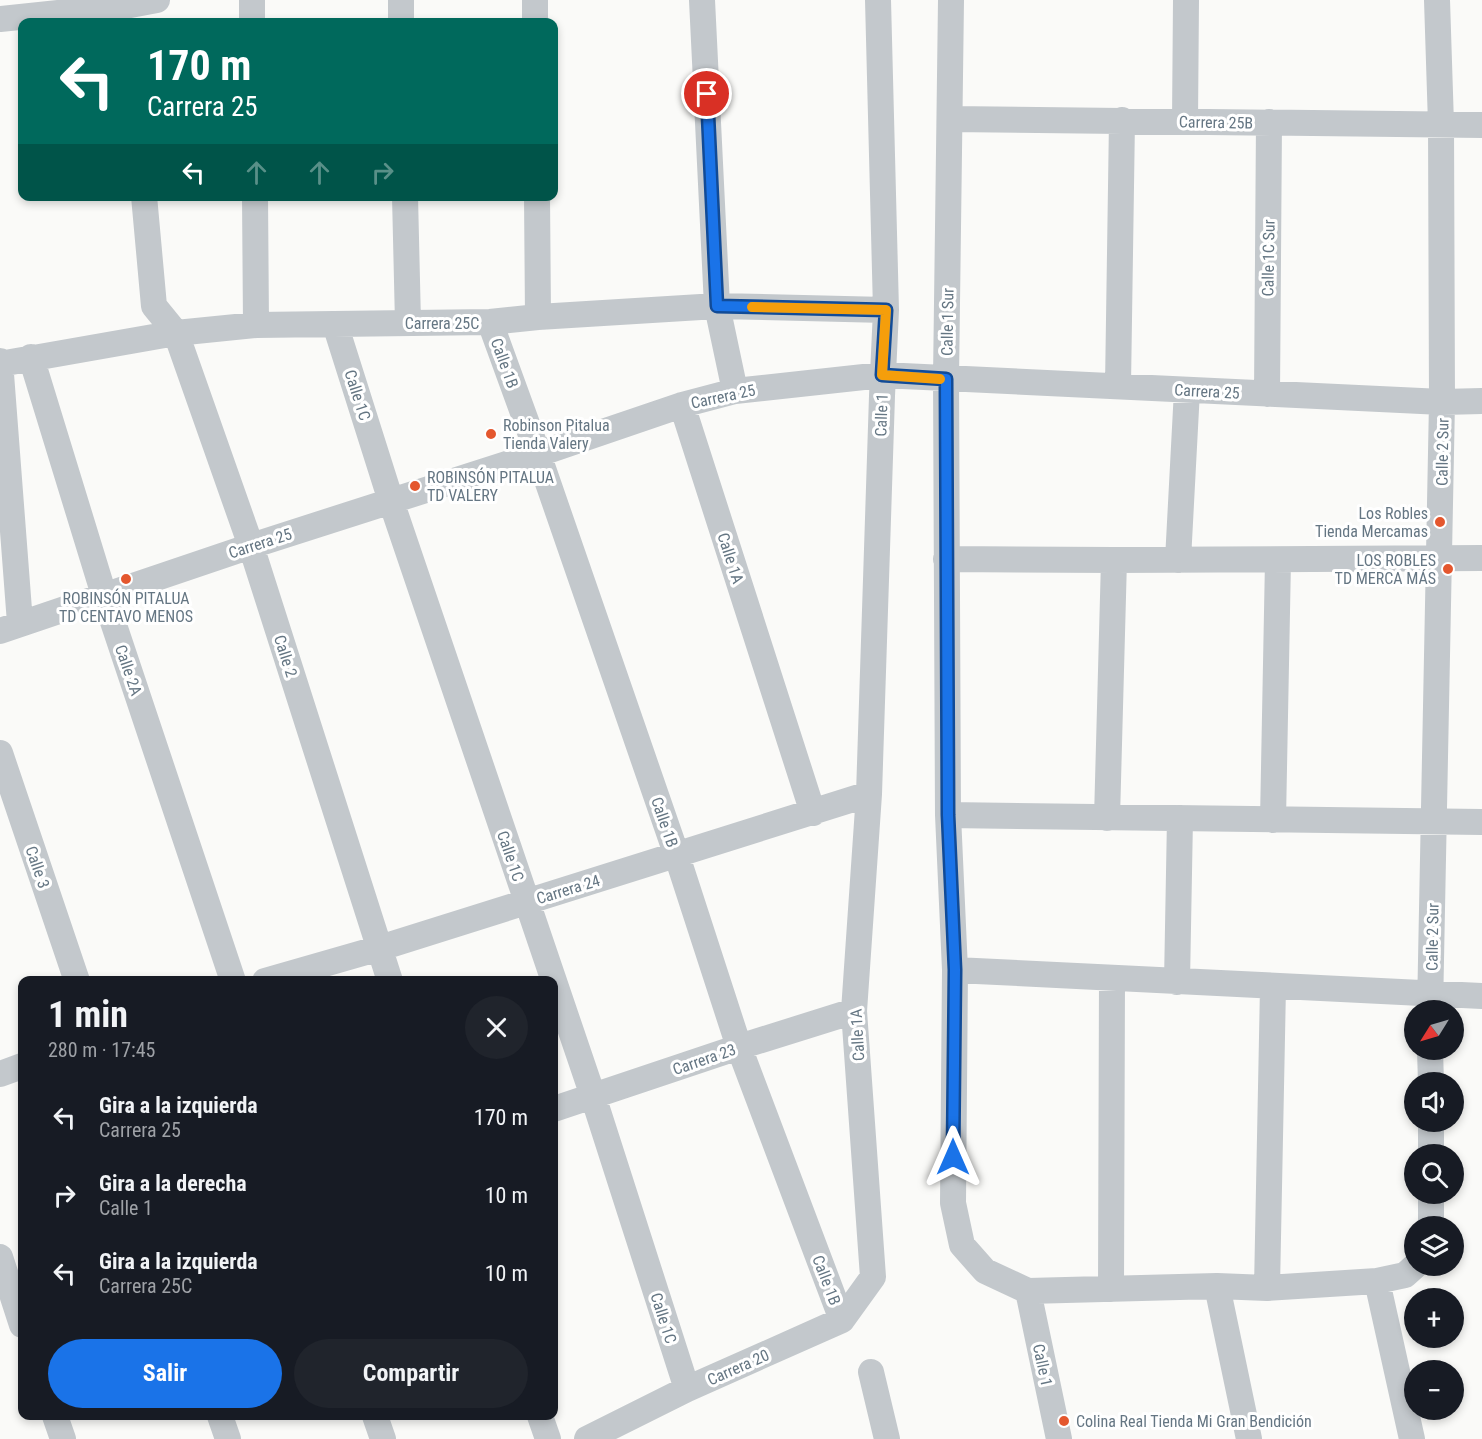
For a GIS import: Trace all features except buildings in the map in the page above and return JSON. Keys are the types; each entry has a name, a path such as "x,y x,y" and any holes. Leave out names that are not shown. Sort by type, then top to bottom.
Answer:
{"street":[{"path":"0,19 126,10 157,0"},
{"path":"252,0 252,18"},
{"path":"400,0 401,18"},
{"path":"535,0 535,18"},
{"path":"702,0 717,306 735,391"},
{"name":"Calle 1","path":"869,794 889,376 878,0"},
{"name":"Calle 1 Sur","path":"951,0 950,119 936,379 946,559 948,815 955,970 953,1203 962,1245 986,1271 1028,1291"},
{"path":"1185,121 1186,0"},
{"name":"Calle 2 Sur","path":"1430,1000 1443,402 1441,124 1437,0"},
{"name":"Carrera 25B","path":"950,119 1482,124"},
{"path":"1118,386 1122,120"},
{"name":"Calle 1C Sur","path":"1267,394 1269,122"},
{"path":"144,201 154,306 176,333"},
{"path":"255,201 256,325"},
{"path":"405,201 408,323"},
{"path":"537,201 538,317"},
{"name":"Carrera 25C","path":"0,363 135,342 176,333 256,325 490,322 717,306 886,310"},
{"name":"Calle 1B","path":"490,322 677,856 739,1047 842,1320"},
{"name":"Calle 1C","path":"335,324 391,501 552,976"},
{"name":"Calle 2","path":"176,333 251,546 388,976"},
{"name":"Calle 2A","path":"31,357 104,595 231,976"},
{"path":"0,363 10,627"},
{"name":"Carrera 25","path":"10,627 682,405 735,391 889,376 1443,402 1482,401"},
{"path":"1178,560 1187,390"},
{"name":"Calle 1A","path":"682,405 813,813"},
{"path":"946,559 1482,558"},
{"path":"1107,818 1114,560"},
{"path":"1273,820 1278,560"},
{"name":"Calle 3","path":"0,753 75,976"},
{"name":"Carrera 24","path":"282,976 677,856 869,794"},
{"name":"Calle 1A","path":"842,1320 873,1277 854,1011 869,794"},
{"path":"948,815 1482,822"},
{"path":"1177,982 1180,818"},
{"path":"955,970 1273,987 1404,1000"},
{"path":"1111,1289 1112,978"},
{"path":"1267,1288 1273,987"},
{"name":"Calle 1C","path":"558,993 687,1389"},
{"path":"1452,1000 1482,996"},
{"name":"Carrera 23","path":"558,1108 854,1011"},
{"path":"0,1074 18,1067"},
{"path":"0,1257 18,1313"},
{"path":"1028,1291 1217,1286 1267,1288 1377,1281 1404,1275"},
{"path":"1377,1281 1412,1439"},
{"path":"1217,1286 1249,1439"},
{"name":"Calle 1","path":"1028,1291 1059,1439"},
{"name":"Carrera 20","path":"587,1439 687,1389 842,1320"},
{"path":"871,1372 886,1439"},
{"path":"56,1420 63,1439"},
{"path":"221,1420 228,1439"},
{"path":"376,1420 383,1439"},
{"path":"541,1420 548,1439"}],"slow traffic":[{"path":"752,307 886,310 882,375 940,379"}],"place":[{"name":"Robinson Pitalua Tienda Valery","path":"491,434"},
{"name":"ROBINSÓN PITALUA TD VALERY","path":"415,486"},
{"name":"Los Robles Tienda Mercamas","path":"1440,522"},
{"name":"LOS ROBLES TD MERCA MÁS","path":"1448,569"},
{"name":"ROBINSÓN PITALUA TD CENTAVO MENOS","path":"126,579"},
{"name":"Colina Real Tienda Mi Gran Bendición","path":"1064,1421"}],"route":[{"path":"707,94 717,306 886,310 882,375 946,379 948,815 955,970 953,1157"}]}
